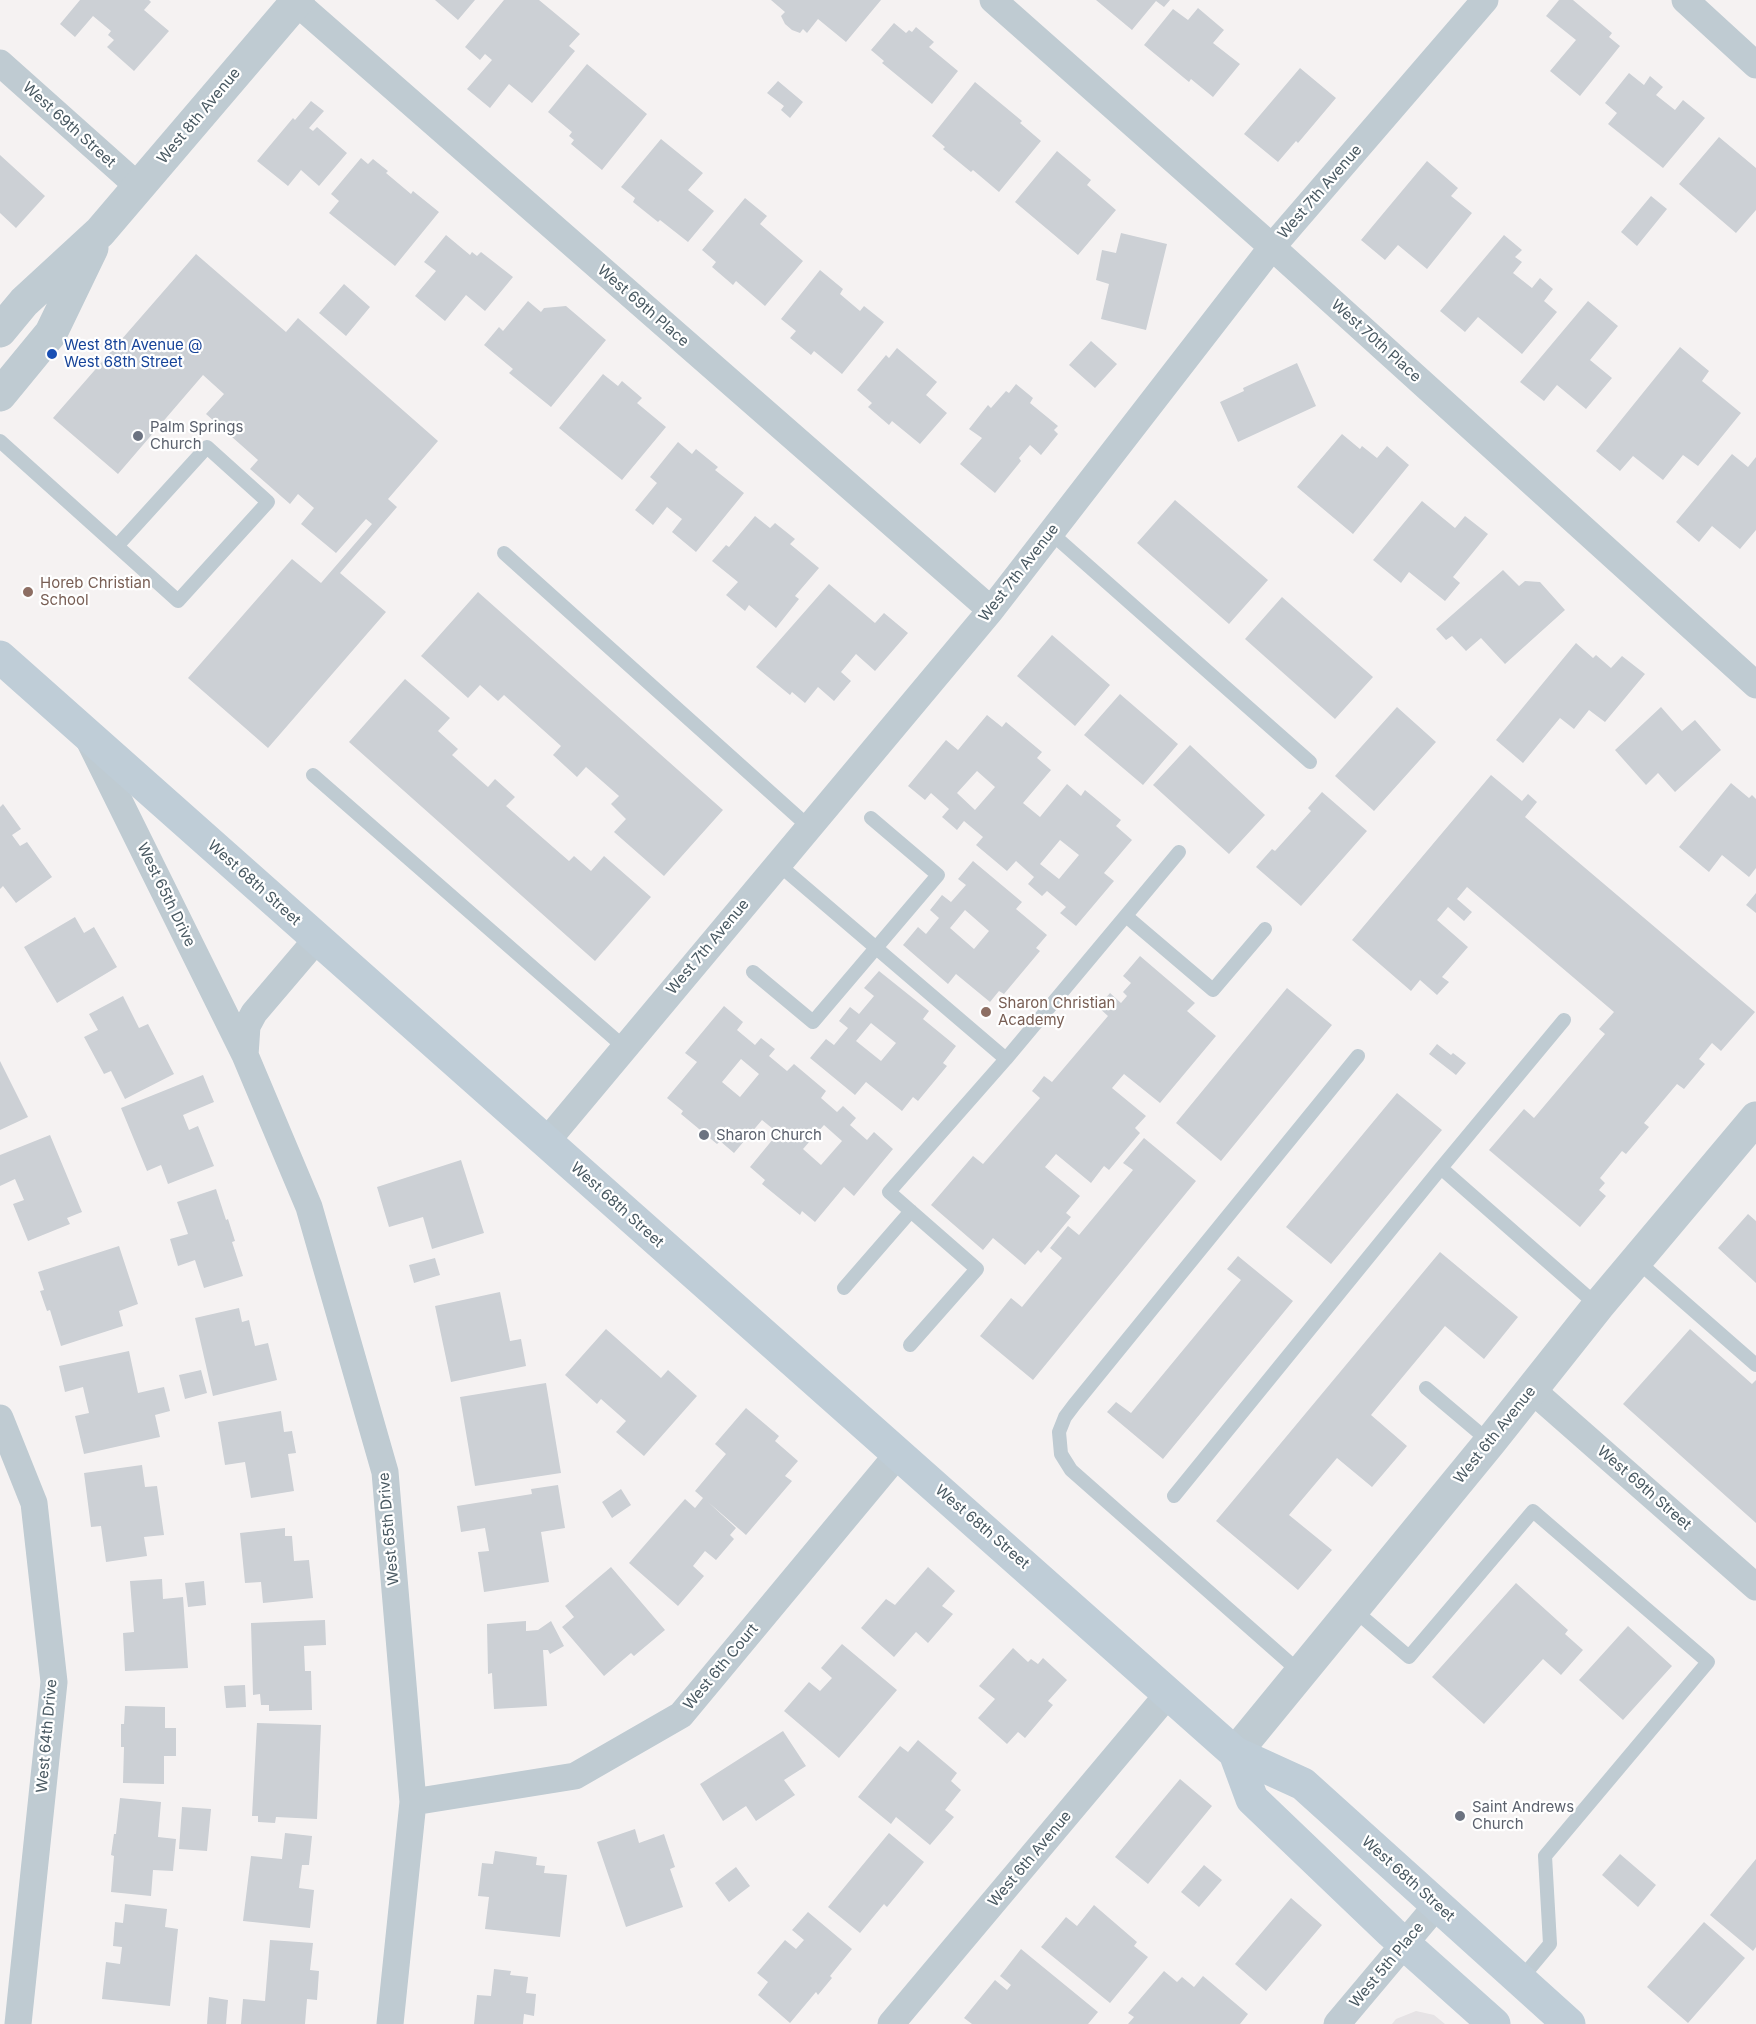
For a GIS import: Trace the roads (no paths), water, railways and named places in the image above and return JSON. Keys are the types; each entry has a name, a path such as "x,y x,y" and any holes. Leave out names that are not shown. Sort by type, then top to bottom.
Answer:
{"main road":[{"name":"West 68th Street","path":"0,657 1235,1753 1303,1784 1569,2024"},
{"name":"West 68th Street","path":"1235,1753 1252,1799 1404,1944 1494,2024"}],"street":[{"name":"West 70th Place","path":"993,0 1272,247 1756,684"},
{"name":"West 7th Avenue","path":"546,1142 991,610 1272,247 1485,0"},
{"path":"1685,0 1756,65"},
{"name":"West 8th Avenue","path":"0,331 24,302 100,232 297,1"},
{"name":"West 69th Place","path":"297,1 991,610"},
{"name":"West 69th Street","path":"0,63 139,187"},
{"name":"West 8th Avenue","path":"0,395 51,333 100,232"},
{"name":"West 65th Drive","path":"86,734 246,1055 309,1207 386,1472 413,1802 390,2024"},
{"name":"West 65th Drive","path":"246,1055 247,1026 254,1013 317,939"},
{"name":"West 6th Avenue","path":"1235,1753 1490,1442 1598,1306 1756,1118"},
{"name":"West 69th Street","path":"1532,1390 1756,1587"},
{"name":"West 64th Drive","path":"0,1418 34,1503 54,1682 18,2024"},
{"name":"West 6th Court","path":"413,1802 575,1776 681,1715 898,1454"},
{"name":"West 6th Avenue","path":"891,2024 1169,1693"},
{"name":"West 5th Place","path":"1337,2024 1437,1905"}],"lane":[{"path":"0,441 178,601 268,502 207,447 117,546"},
{"path":"1051,532 1310,762"},
{"path":"504,553 809,827"},
{"path":"313,775 624,1047"},
{"path":"753,972 813,1022 938,875 871,818"},
{"path":"910,1346 977,1269 889,1192 1006,1059 1179,852"},
{"path":"778,864 1006,1059"},
{"path":"1126,916 1213,990 1265,930"},
{"path":"1174,1496 1564,1020"},
{"path":"1301,1673 1071,1470 1061,1454 1059,1432 1065,1417 1074,1405 1358,1056"},
{"path":"1441,1168 1598,1306"},
{"path":"844,1288 911,1211"},
{"path":"1636,1260 1756,1365"},
{"path":"1426,1388 1490,1442"},
{"path":"1353,1608 1410,1657 1533,1511 1708,1662 1545,1856 1550,1944 1520,1980"}],"place":[{"name":"West 8th Avenue @ West 68th Street","path":"52,354"},
{"name":"Palm Springs Church","path":"138,436"},
{"name":"Horeb Christian School","path":"28,592"},
{"name":"Sharon Christian Academy","path":"986,1012"},
{"name":"Sharon Church","path":"704,1135"},
{"name":"Saint Andrews Church","path":"1460,1816"}]}
